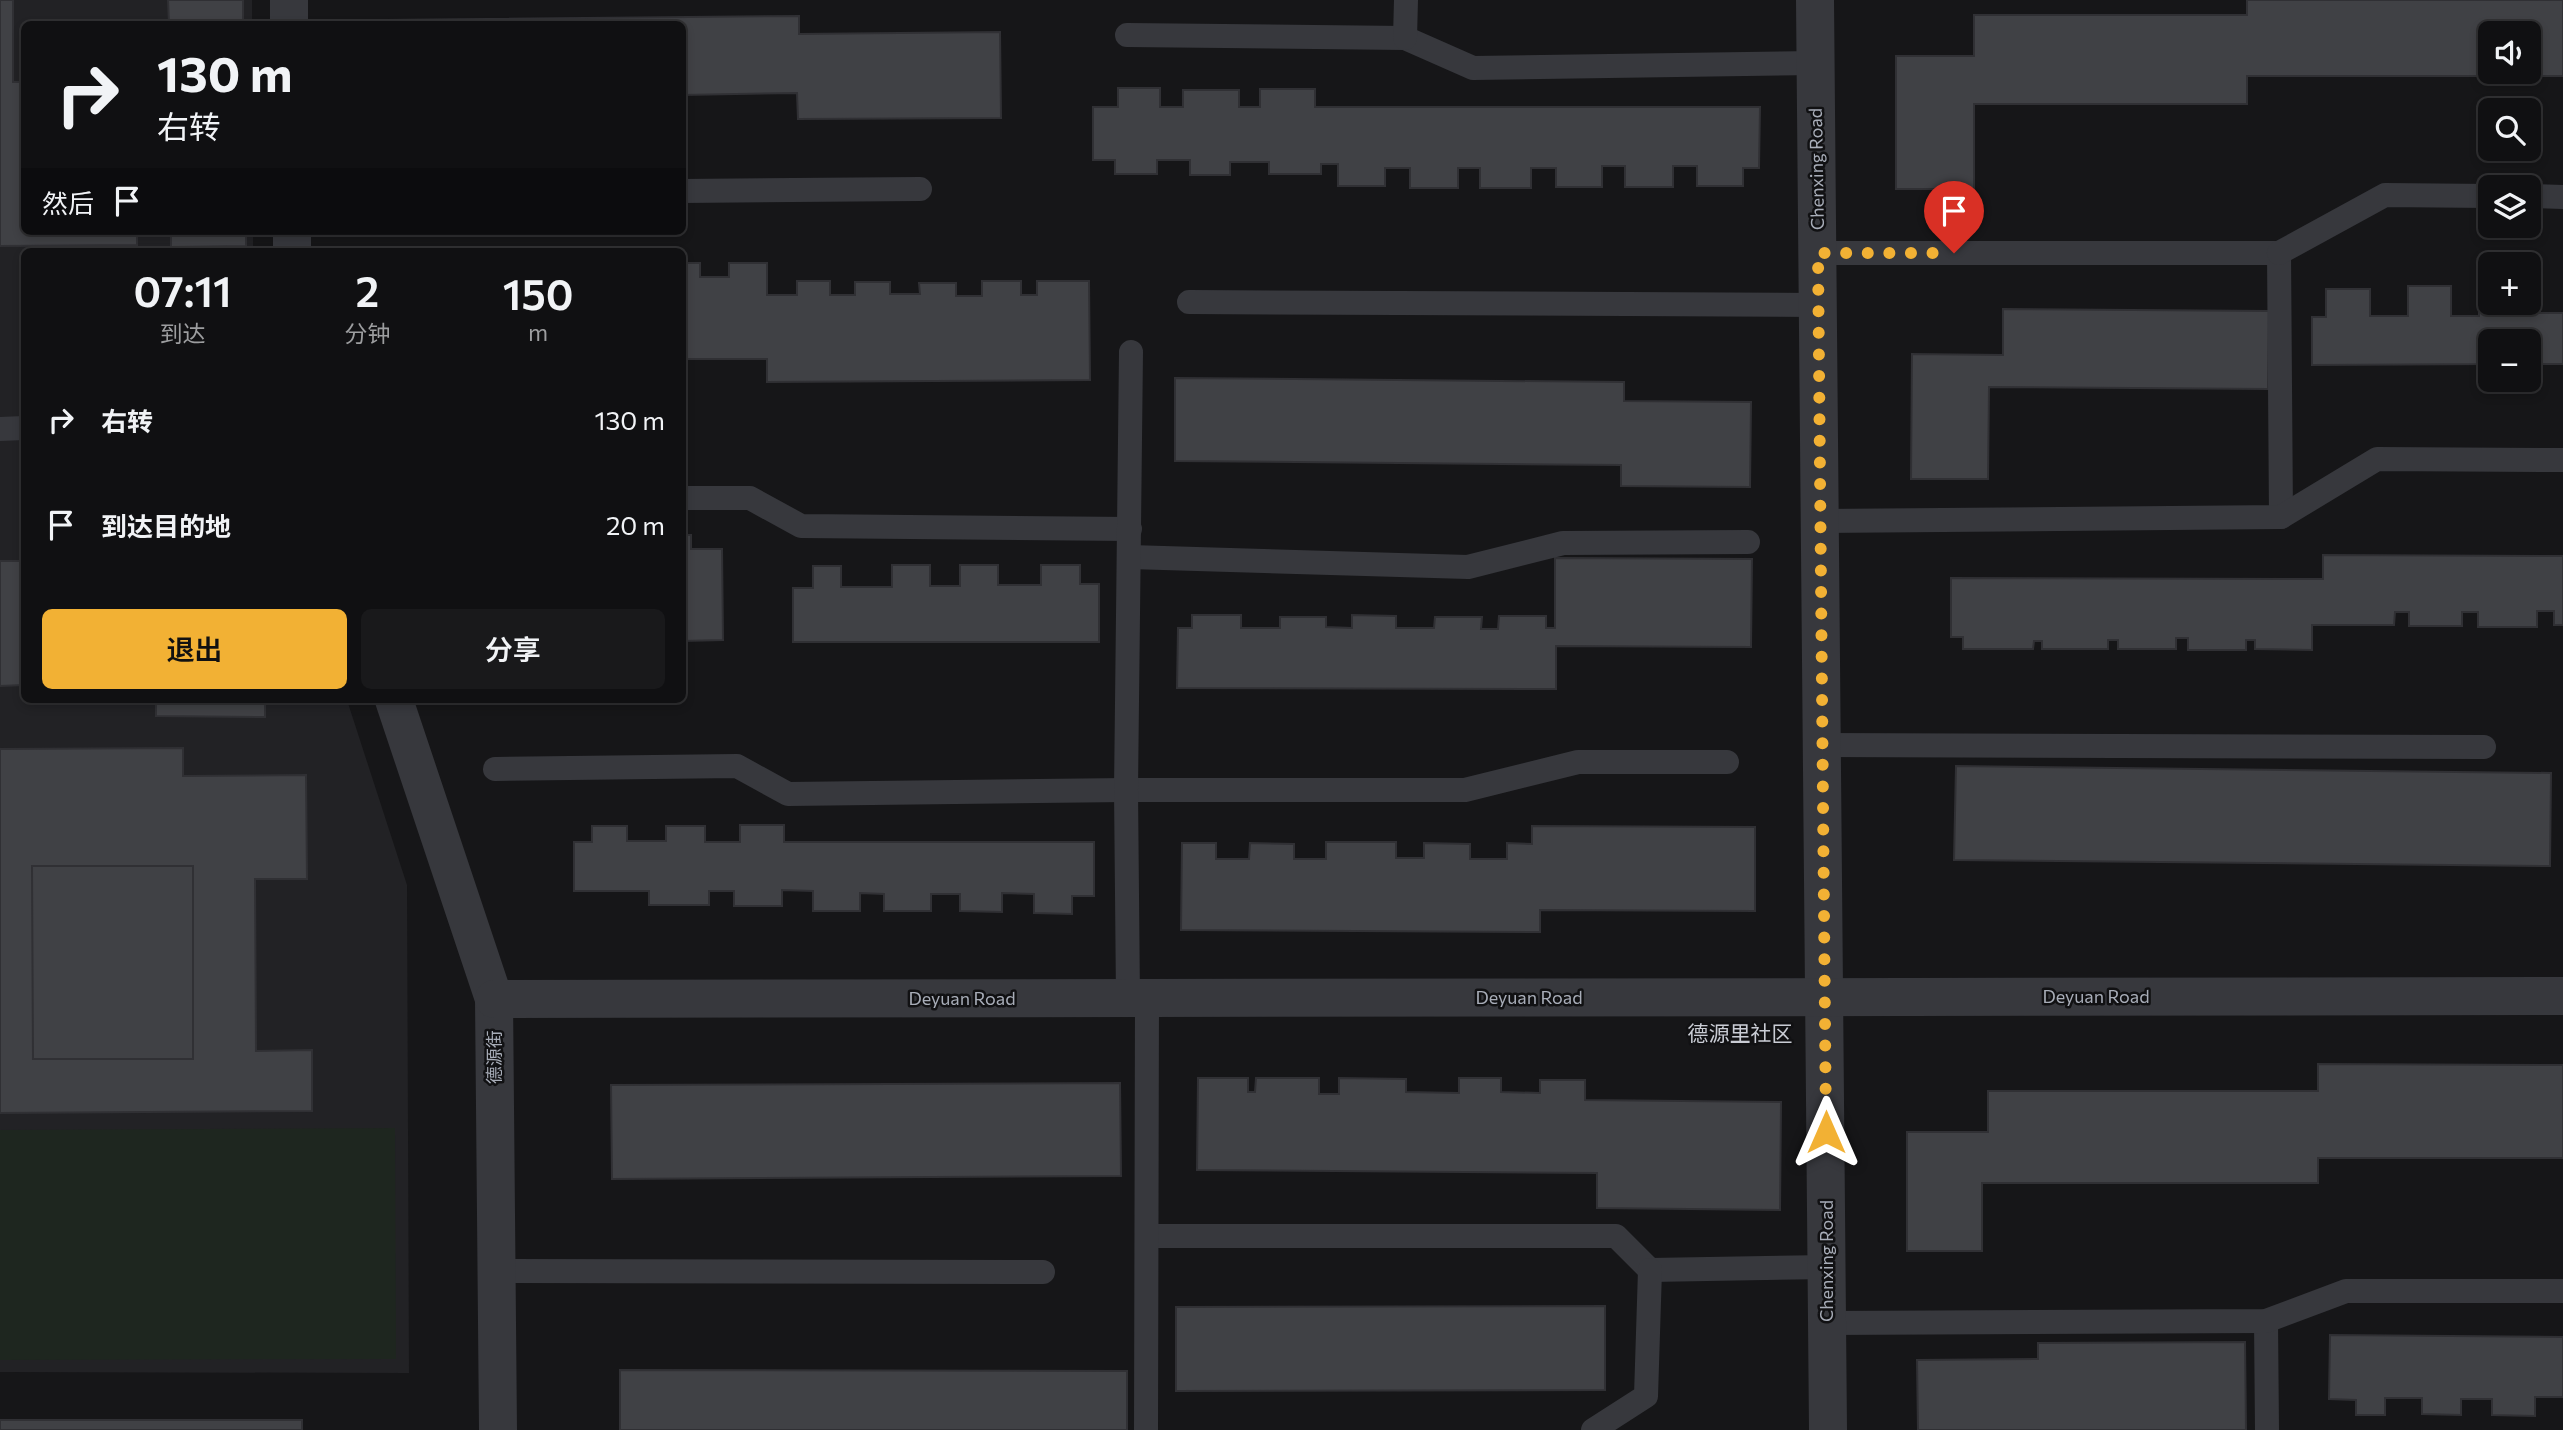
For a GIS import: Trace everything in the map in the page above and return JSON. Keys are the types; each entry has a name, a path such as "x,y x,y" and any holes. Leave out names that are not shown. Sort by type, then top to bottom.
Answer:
{"street":[{"path":"289,0 289,21"},
{"name":"Chenxing Road","path":"1815,0 1828,1430"},
{"name":"德源街","path":"395,703 494,999 498,1430"},
{"name":"Deyuan Road","path":"494,999 2563,996"}],"lane":[{"path":"1405,38 1406,0"},
{"path":"1127,35 1405,38 1473,68 1816,63"},
{"path":"686,191 920,189"},
{"path":"1818,253 2279,253 2385,195 2478,196"},
{"path":"2541,196 2563,197"},
{"path":"2279,253 2281,517"},
{"path":"1189,302 1818,305"},
{"path":"1131,352 1126,790 1147,1236 1146,1430"},
{"path":"0,429 21,428"},
{"path":"1820,522 2281,517 2377,459 2563,460"},
{"path":"686,498 750,498 801,526 1130,528"},
{"path":"1130,556 1468,568 1563,543 1748,542"},
{"path":"1822,745 2484,747"},
{"path":"495,769 737,766 788,794 1465,790 1578,762 1727,762"},
{"path":"1147,1236 1616,1236 1650,1270 1827,1267"},
{"path":"1593,1430 1646,1396 1650,1270"},
{"path":"496,1271 1043,1272"},
{"path":"1827,1323 2266,1321 2346,1291 2563,1291"},
{"path":"2266,1321 2267,1430"}],"shaded area":[{"path":"0,0 252,0 252,21 21,21 21,235 253,235 253,248 21,248 21,703 348,703 407,885 409,1373 0,1372"},
{"path":"395,1128 396,1359 0,1360 0,1130"}],"building":[{"path":"0,0 13,0 13,82 21,82 21,235 137,235 137,245 0,246"},
{"path":"168,0 243,0 243,21 169,21"},
{"path":"2247,0 2563,0 2563,76 2541,76 2541,21 2478,21 2478,76 2247,76 2247,104 1974,104 1974,189 1896,189 1896,56 1974,56 1974,15 2247,15"},
{"path":"799,16 799,34 1000,32 1001,118 798,119 797,93 686,95 686,21 388,20"},
{"path":"1118,88 1160,88 1160,107 1183,107 1183,90 1239,90 1239,107 1260,107 1260,89 1315,89 1315,107 1760,107 1759,168 1743,168 1743,186 1697,186 1697,166 1673,166 1673,187 1625,187 1625,166 1602,166 1602,187 1556,187 1556,168 1531,168 1531,188 1480,188 1480,168 1458,168 1458,188 1410,188 1410,168 1385,168 1385,186 1338,186 1338,164 1321,164 1321,174 1269,174 1269,162 1230,162 1230,175 1190,175 1190,160 1157,160 1157,174 1115,174 1115,160 1093,160 1093,107 1118,107"},
{"path":"171,235 246,235 246,246 171,247"},
{"path":"686,263 700,263 700,277 729,277 729,263 767,263 767,295 797,295 797,281 830,281 830,295 855,295 855,282 890,282 890,294 920,294 919,283 956,283 956,296 982,296 982,281 1021,281 1021,295 1037,295 1037,281 1089,281 1090,380 767,382 767,359 686,359"},
{"path":"2408,286 2451,286 2451,316 2563,313 2563,364 2541,364 2541,329 2478,329 2478,364 2312,365 2312,317 2326,317 2326,289 2370,289 2370,316 2408,316"},
{"path":"2003,309 2269,311 2268,389 1989,387 1988,479 1911,479 1912,354 2003,355"},
{"path":"1175,378 1624,382 1624,401 1751,402 1750,487 1621,486 1621,465 1175,461"},
{"path":"686,535 691,535 691,549 722,549 723,640 686,641"},
{"path":"2323,555 2563,556 2563,625 2554,625 2554,611 2537,611 2537,627 2478,627 2478,612 2462,612 2462,626 2409,626 2409,612 2395,612 2394,625 2312,625 2312,650 2255,649 2255,640 2246,640 2246,650 2188,650 2188,638 2176,638 2176,649 2118,649 2118,640 2108,640 2108,649 2042,649 2042,641 2034,641 2033,649 1963,649 1963,637 1951,637 1951,578 2323,579"},
{"path":"1555,558 1752,559 1751,647 1556,646 1556,689 1177,688 1178,628 1192,628 1192,615 1241,615 1241,628 1280,628 1280,617 1326,617 1326,627 1352,628 1352,615 1396,616 1396,628 1434,628 1435,617 1482,617 1481,629 1498,629 1499,616 1546,616 1546,628 1555,628"},
{"path":"0,561 21,561 21,685 0,686"},
{"path":"892,565 930,565 930,586 960,586 960,565 998,565 998,585 1041,585 1041,565 1080,565 1080,584 1099,584 1099,642 793,642 793,588 813,588 813,566 841,566 841,587 892,587"},
{"path":"156,703 265,703 265,717 156,716"},
{"path":"183,748 183,776 306,775 307,879 255,879 256,1051 312,1050 312,1111 0,1113 0,749"},
{"path":"1956,766 2551,773 2550,866 1954,860"},
{"path":"740,825 784,825 784,842 1094,842 1094,896 1072,896 1072,914 1034,913 1034,894 1002,893 1002,912 960,911 960,894 931,894 931,911 884,911 884,894 860,893 860,911 813,911 813,891 782,890 782,906 734,906 734,891 709,891 709,905 649,905 649,891 574,891 574,842 592,842 592,826 627,826 627,841 666,841 666,826 705,826 705,842 740,842"},
{"path":"1532,826 1755,827 1755,911 1540,910 1540,932 1181,930 1182,843 1216,843 1216,859 1249,859 1250,843 1294,844 1294,859 1326,859 1326,842 1396,842 1396,858 1424,858 1424,843 1470,844 1470,859 1507,859 1507,843 1532,844"},
{"path":"32,866 193,866 193,1059 33,1059"},
{"path":"2318,1064 2563,1065 2563,1158 2318,1158 2318,1183 1982,1183 1982,1251 1907,1251 1907,1132 1988,1132 1988,1091 2318,1091"},
{"path":"1198,1078 1248,1078 1248,1092 1255,1092 1256,1078 1319,1078 1319,1094 1339,1094 1339,1078 1406,1079 1406,1092 1459,1093 1459,1078 1501,1078 1501,1092 1540,1093 1540,1080 1585,1080 1585,1100 1781,1102 1780,1210 1597,1208 1597,1173 1197,1170"},
{"path":"1120,1083 1121,1176 612,1179 611,1085"},
{"path":"1605,1306 1605,1390 1176,1391 1176,1307"},
{"path":"2330,1335 2563,1337 2563,1397 2535,1397 2535,1416 2492,1415 2492,1399 2461,1399 2461,1415 2422,1414 2422,1398 2385,1398 2385,1415 2356,1415 2356,1400 2329,1399"},
{"path":"2245,1342 2246,1430 1918,1430 1917,1360 2038,1359 2038,1343"},
{"path":"620,1370 1127,1371 1127,1430 620,1430"},
{"path":"0,1420 302,1420 302,1430 0,1430"}],"district":[{"name":"德源里社区","path":"1740,1034"}],"route":[{"path":"1826,1132 1818,253 1954,253"}]}
